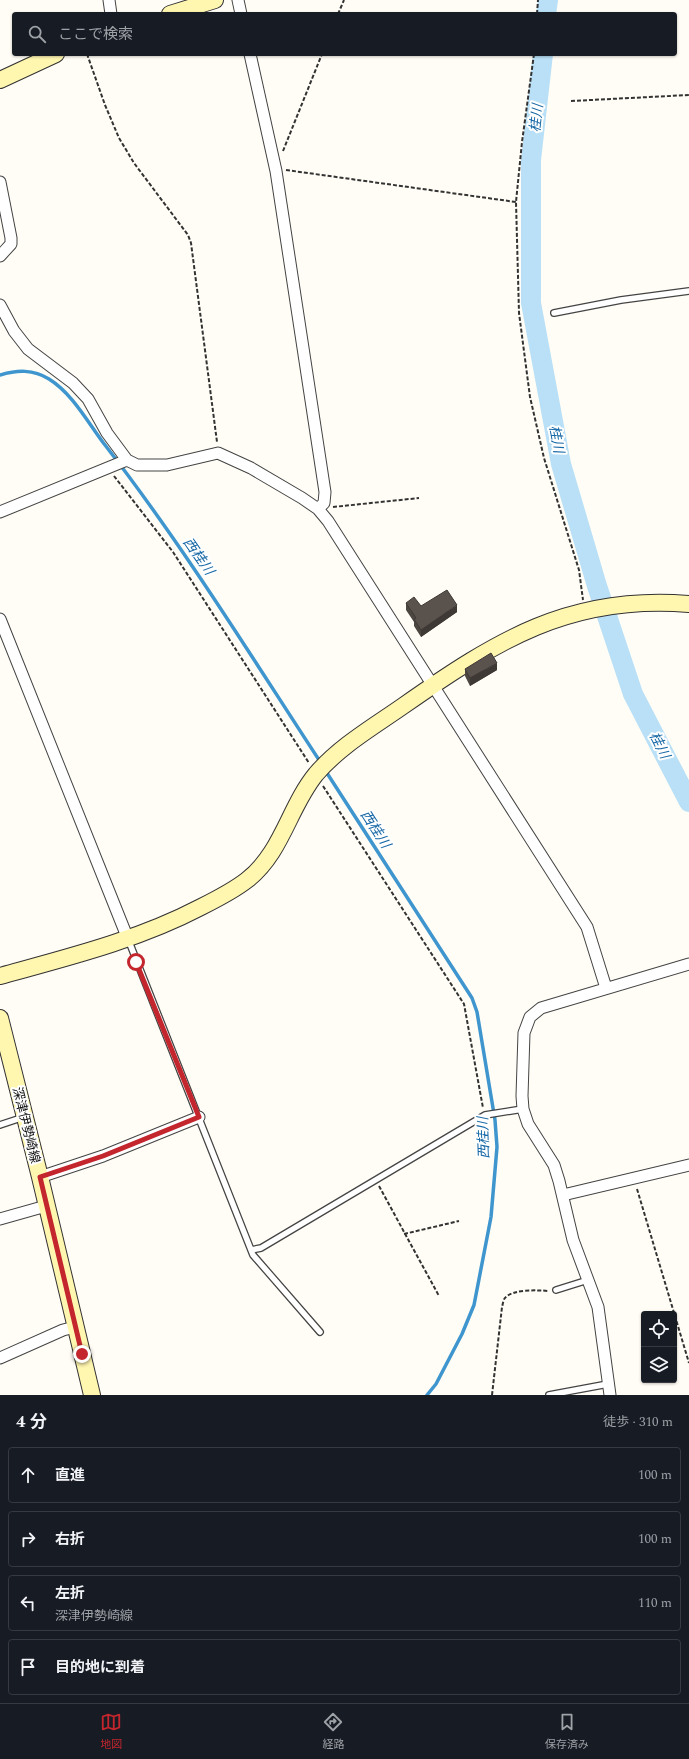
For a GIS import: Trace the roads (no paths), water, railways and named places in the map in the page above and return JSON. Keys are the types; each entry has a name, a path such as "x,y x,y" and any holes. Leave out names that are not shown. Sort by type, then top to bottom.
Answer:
{"street":[{"path":"109,0 111,12"},
{"path":"176,12 215,0"},
{"path":"238,0 241,12"},
{"path":"0,80 52,56"},
{"path":"250,56 276,168 325,492 324,503 318,509"},
{"path":"0,182 11,244 0,256"},
{"path":"0,305 14,331 28,349 73,383 88,399 107,433 118,464"},
{"path":"0,512 118,464 167,466 218,453 250,468 318,509 332,528 587,927 606,988"},
{"path":"0,976 128,939 165,926 212,902 235,888 256,872 274,850 304,794 321,769 357,737 469,661 519,634 552,620 588,610 623,605 656,603 689,604"},
{"path":"0,619 128,939"},
{"path":"609,1390 598,1307 573,1240 563,1195 554,1165 528,1124 523,1109 524,1034 530,1017 541,1008 689,964"},
{"name":"深津伊勢崎線","path":"0,1018 92,1395"},
{"path":"40,1177 108,1154 199,1117"},
{"path":"563,1195 689,1165"},
{"path":"0,1219 46,1206"},
{"path":"0,1358 64,1330 75,1327"}],"lane":[{"path":"554,313 621,300 689,291"},
{"path":"128,939 251,1250 258,1262 320,1332"},
{"path":"251,1250 261,1248 487,1114 523,1109"},
{"path":"0,1125 24,1117"},
{"path":"556,1290 588,1280"},
{"path":"549,1395 609,1390"}],"waterway":[{"name":"桂川","path":"546,12 548,0"},
{"name":"桂川","path":"543,56 531,160 531,303 561,464 597,586 633,694 689,802"},
{"name":"西桂川","path":"0,375 19,371 37,373 58,385 80,409 190,562 321,763"},
{"name":"西桂川","path":"325,770 472,998 477,1012 495,1120 497,1147 491,1217 474,1305 462,1334 436,1384 427,1395"}]}
